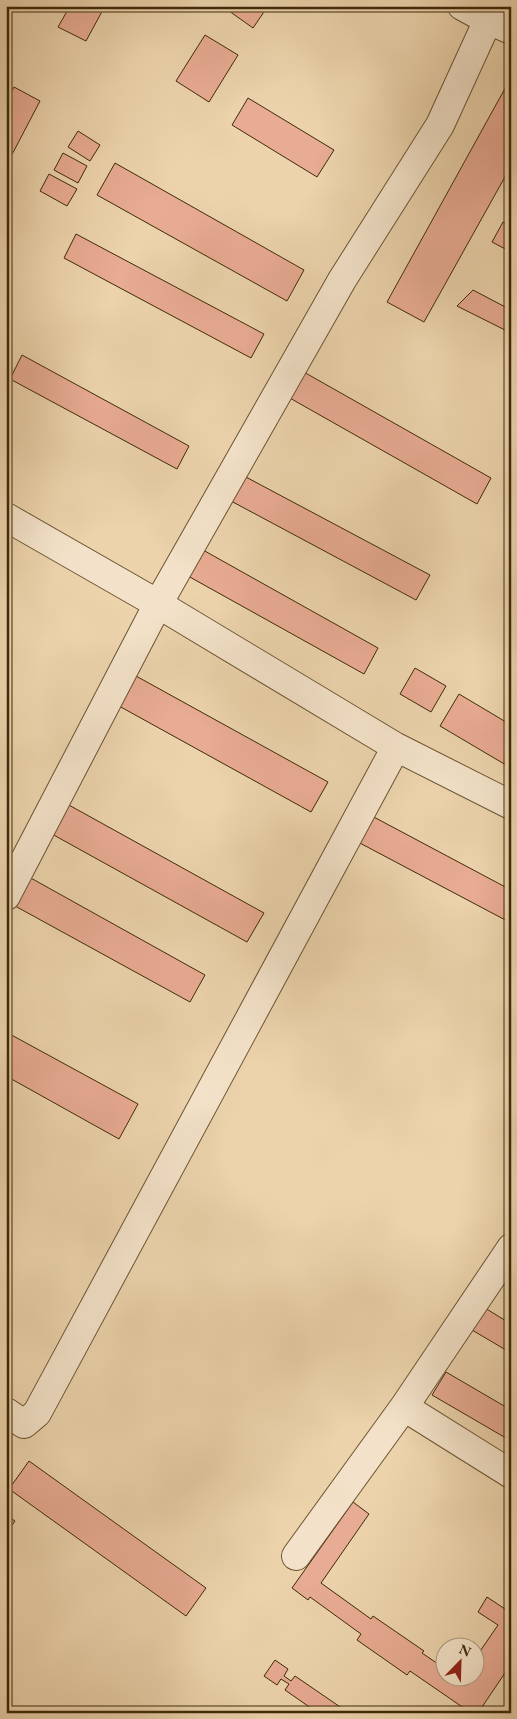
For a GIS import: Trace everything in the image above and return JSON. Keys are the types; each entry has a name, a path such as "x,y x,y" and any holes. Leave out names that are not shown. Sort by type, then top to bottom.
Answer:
{"street":[{"path":"6,896 158,604 342,280 440,125 499,25 462,6"},
{"path":"6,517 158,604 396,747 511,805"},
{"path":"6,1412 24,1424 37,1413 396,747"},
{"path":"296,1556 404,1407 508,1257"},
{"path":"404,1407 511,1474"}],"building":[{"path":"70,6 105,6 86,41 58,27"},
{"path":"222,6 268,6 253,28"},
{"path":"205,35 238,55 209,102 176,81"},
{"path":"508,83 511,85 511,166 424,322 387,302"},
{"path":"14,87 40,101 6,166 6,102"},
{"path":"248,98 334,150 317,177 232,125"},
{"path":"78,131 100,145 90,161 68,147"},
{"path":"63,153 87,166 78,183 54,170"},
{"path":"115,163 304,270 287,301 97,195"},
{"path":"49,174 77,189 67,206 40,191"},
{"path":"503,222 511,226 511,252 492,242"},
{"path":"76,234 264,334 251,358 64,258"},
{"path":"473,290 511,310 511,333 457,306"},
{"path":"22,355 189,446 177,469 10,379"},
{"path":"302,371 491,478 477,504 288,397"},
{"path":"244,476 430,575 416,600 231,501"},
{"path":"203,550 378,648 364,674 188,576"},
{"path":"415,668 446,686 431,712 400,694"},
{"path":"136,676 328,782 311,812 119,706"},
{"path":"459,694 511,725 511,768 440,726"},
{"path":"58,799 264,913 247,942 41,828"},
{"path":"370,815 511,890 511,923 356,841"},
{"path":"20,872 205,975 190,1002 6,901"},
{"path":"6,1032 138,1104 119,1139 6,1076"},
{"path":"485,1308 511,1324 511,1353 472,1330"},
{"path":"446,1372 511,1410 511,1441 432,1395"},
{"path":"29,1461 206,1588 186,1616 9,1489"},
{"path":"353,1502 369,1514 321,1583 371,1619 373,1616 424,1651 422,1653 434,1661 434,1686 484,1686 484,1645 498,1625 478,1612 487,1597 511,1613 511,1664 478,1713 471,1713 410,1671 407,1675 357,1640 361,1634 310,1597 308,1600 292,1588"},
{"path":"6,1515 15,1521 6,1534"},
{"path":"275,1660 288,1669 284,1676 291,1681 295,1676 349,1713 318,1713 285,1690 289,1684 281,1679 277,1685 264,1676"}]}
